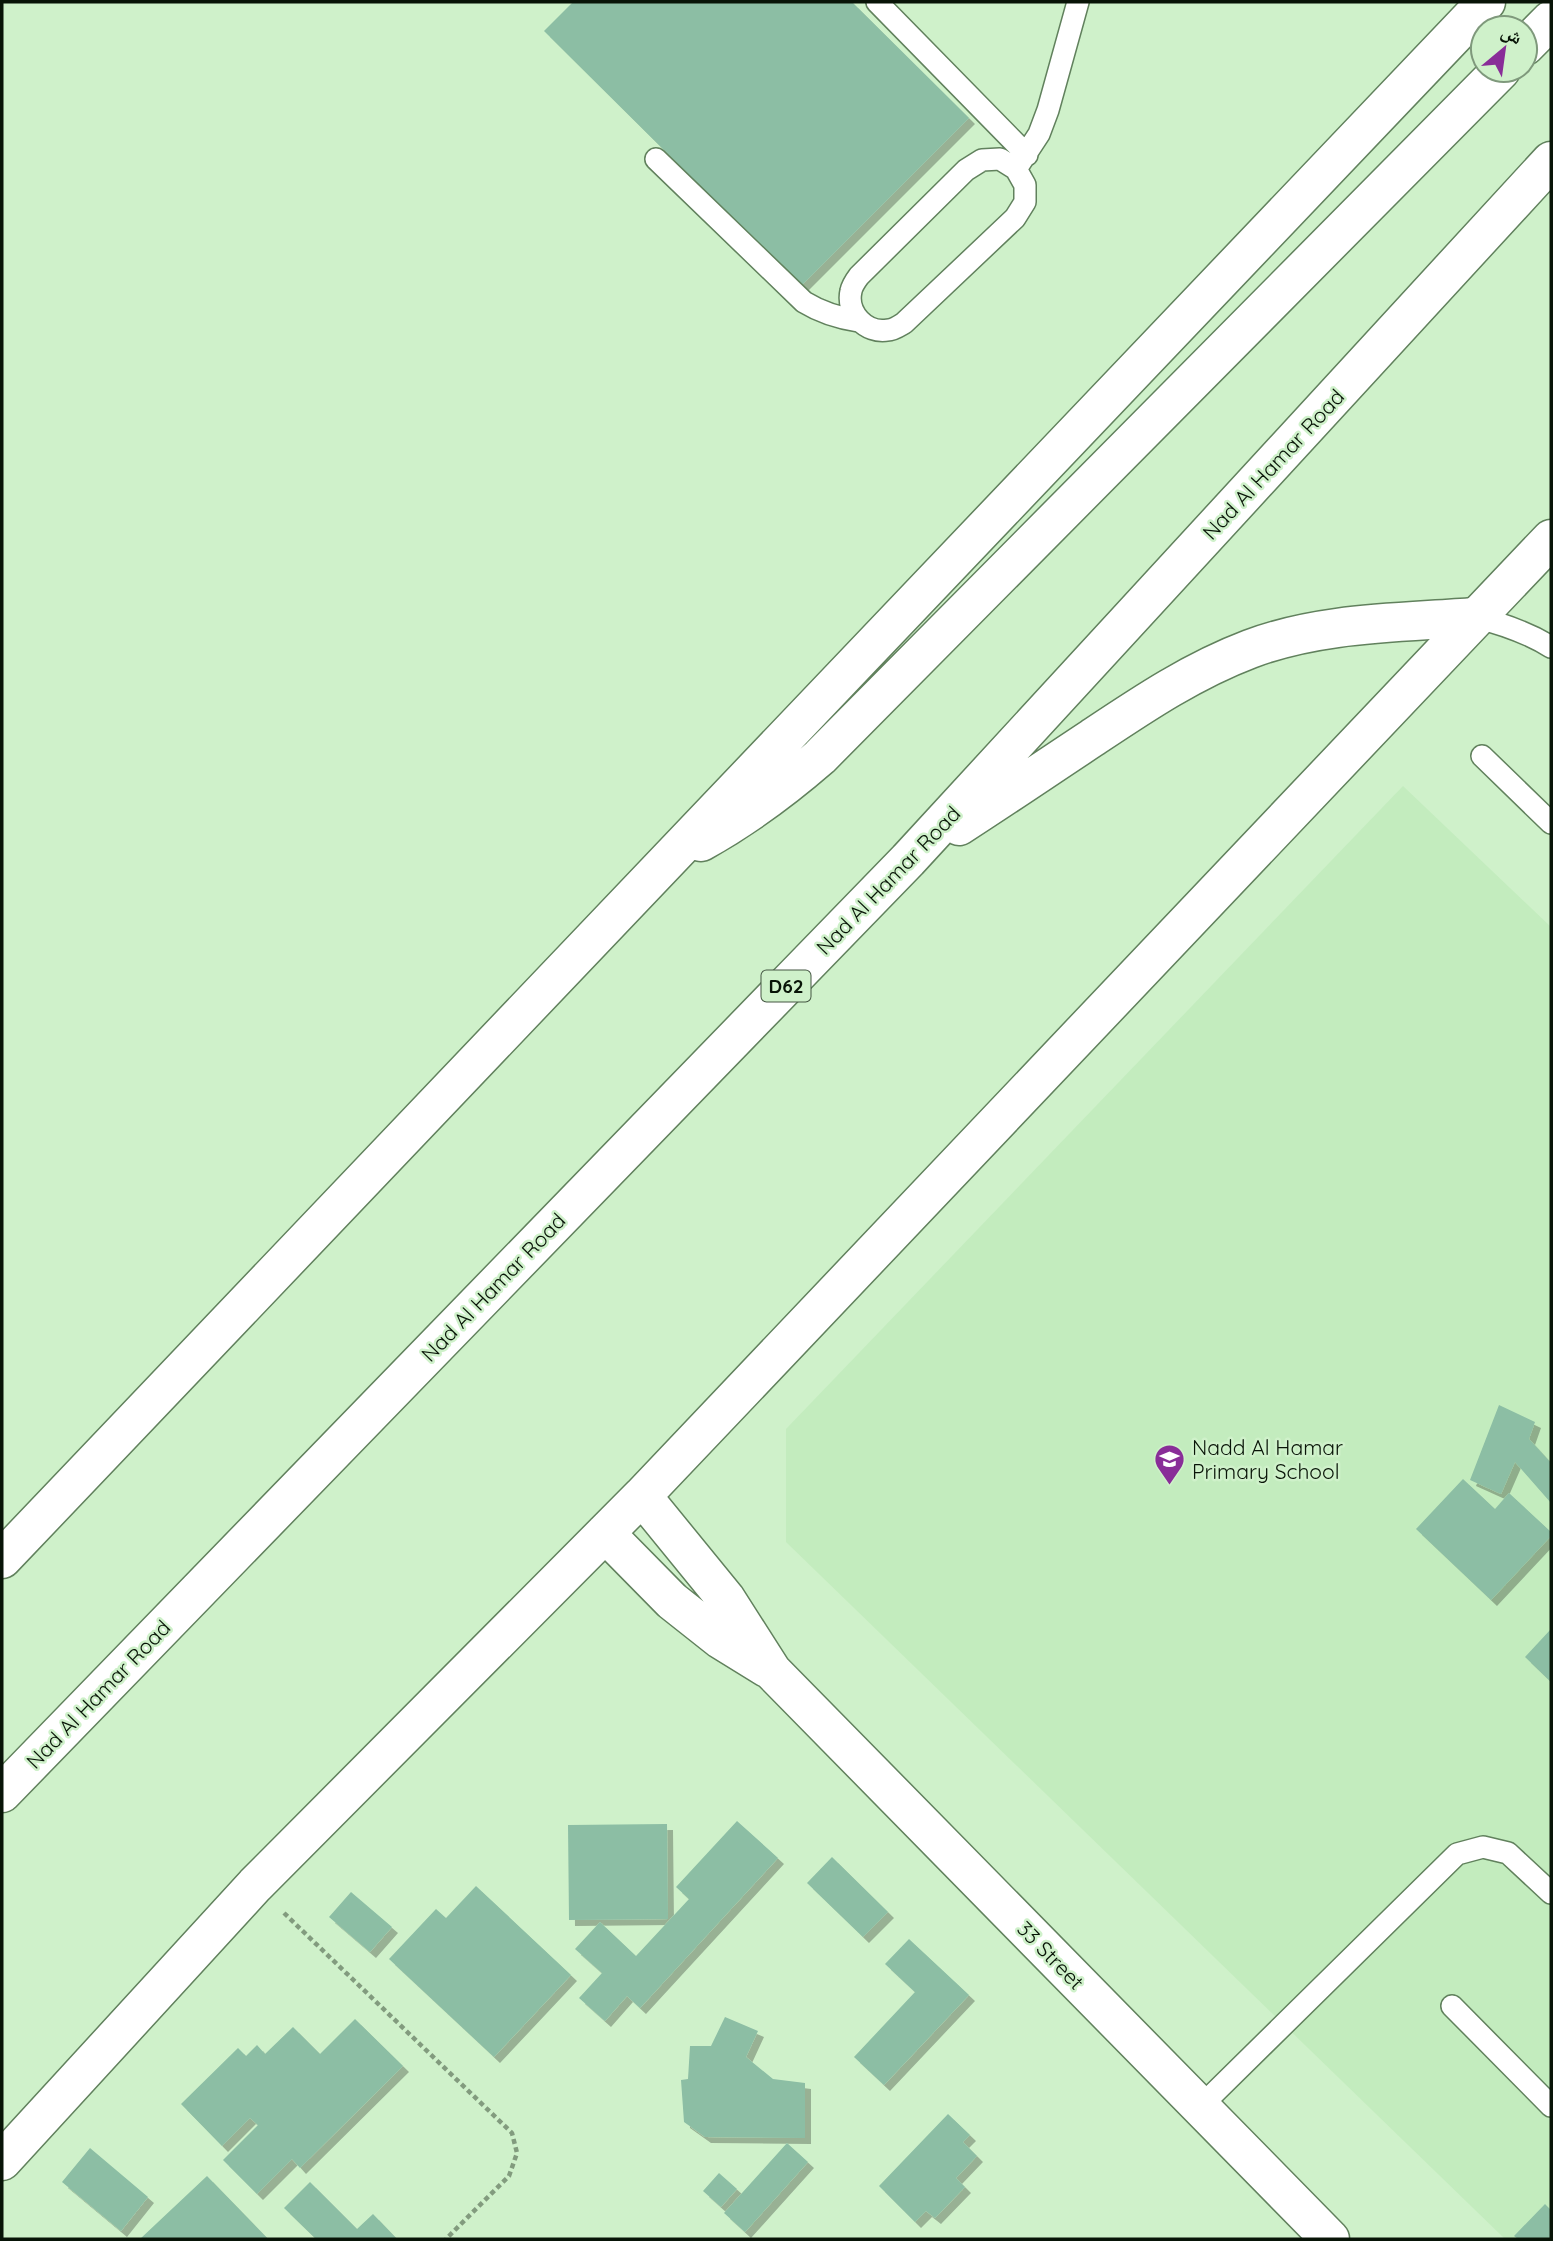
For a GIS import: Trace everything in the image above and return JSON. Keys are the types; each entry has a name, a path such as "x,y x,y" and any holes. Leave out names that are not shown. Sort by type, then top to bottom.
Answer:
{"main road":[{"path":"2,1559 1486,2"},
{"path":"664,863 755,810 820,757 1487,84"},
{"name":"Nad Al Hamar Road","path":"2,1793 908,860 1551,161"},
{"path":"2,2161 255,1885 642,1496 1551,538"},
{"path":"908,860 1162,691 1217,663 1251,649 1347,626 1475,617"},
{"name":"33 Street","path":"642,1496 715,1583 772,1671 1330,2239"},
{"name":"33 Street","path":"605,1533 672,1601 720,1639 772,1671"}],"lane":[{"path":"656,159 804,302 821,312 859,321 872,329 889,330 904,323 1015,218 1025,202 1025,185 1021,162 877,2"},
{"path":"1021,162 1039,134 1048,110 1078,2"},
{"path":"859,321 851,306 851,290 859,276 966,170 982,160 1021,162"},
{"path":"1475,617 1512,626 1551,647"},
{"path":"1482,756 1551,823"},
{"path":"1200,2107 1457,1854 1483,1847 1508,1853 1551,1893"},
{"path":"1452,2006 1551,2106"}],"path":[{"path":"255,1885 512,2133 517,2154 509,2175 446,2239"}],"shaded area":[{"name":"Nadd Al Hamar Primary School","path":"1403,786 1551,927 1551,2239 1505,2239 786,1542 786,1429"}],"building":[{"path":"573,2 852,2 969,118 801,286 544,31"},
{"path":"1499,1405 1535,1422 1529,1439 1551,1463 1551,1503 1515,1462 1501,1494 1470,1480"},
{"path":"1463,1479 1495,1509 1509,1493 1551,1532 1551,1536 1491,1600 1416,1529"},
{"path":"1551,1629 1551,1682 1525,1657"},
{"path":"737,1821 778,1858 640,2008 627,1996 605,2021 579,1998 602,1973 575,1949 600,1922 636,1956 689,1899 676,1887"},
{"path":"667,1824 668,1919 569,1920 568,1825"},
{"path":"832,1857 888,1912 863,1937 807,1883"},
{"path":"476,1886 571,1975 494,2057 389,1959 436,1909 446,1918"},
{"path":"351,1892 392,1927 370,1952 329,1917"},
{"path":"909,1939 969,1995 884,2085 854,2057 915,1992 885,1964"},
{"path":"725,2017 758,2031 746,2057 773,2079 805,2083 805,2138 705,2137 684,2122 681,2080 688,2079 690,2046 711,2046"},
{"path":"355,2019 403,2066 300,2168 292,2159 257,2194 223,2160 258,2125 250,2118 222,2146 181,2104 238,2048 246,2056 257,2045 265,2054 293,2027 320,2054"},
{"path":"948,2114 970,2135 963,2142 977,2156 956,2178 965,2187 935,2218 926,2211 915,2222 879,2186"},
{"path":"787,2143 808,2162 745,2232 724,2213"},
{"path":"90,2148 148,2197 121,2231 62,2182"},
{"path":"719,2173 737,2189 721,2207 703,2191"},
{"path":"207,2176 268,2239 140,2239"},
{"path":"310,2182 357,2229 373,2214 397,2239 316,2239 284,2208"},
{"path":"1545,2204 1551,2210 1551,2239 1518,2239 1514,2236"}],"place":[{"name":"Nadd Al Hamar Primary School","path":"1169,1486"}]}
